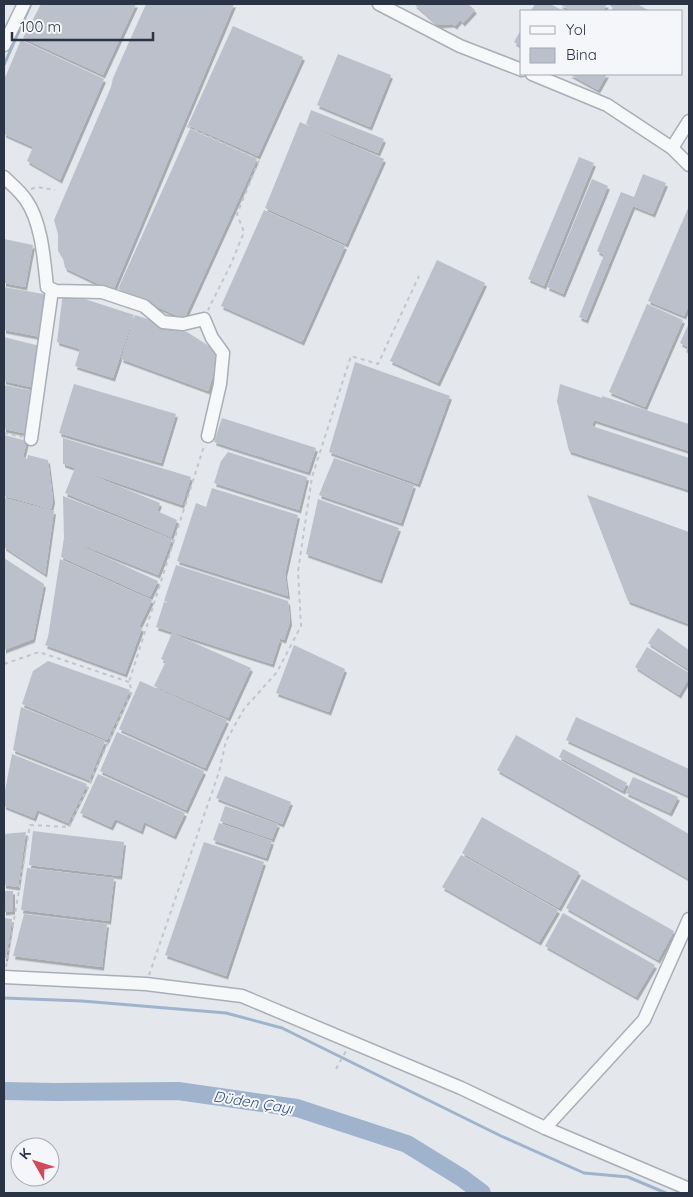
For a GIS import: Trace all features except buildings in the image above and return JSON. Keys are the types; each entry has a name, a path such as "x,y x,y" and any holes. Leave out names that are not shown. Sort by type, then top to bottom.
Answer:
{"street":[{"path":"4,45 24,4"},
{"path":"380,4 460,46 520,69"},
{"path":"534,75 607,105 672,148 689,165"},
{"path":"672,148 689,121"},
{"path":"4,177 19,192 30,207 43,246 46,287 56,291 102,292 144,306 164,322 183,324 204,319 212,338 223,353 220,384 208,436"},
{"path":"31,439 52,290"},
{"path":"545,1128 644,1020 689,919"},
{"path":"4,977 146,984 242,996 461,1088 545,1128 689,1189"}],"path":[{"path":"187,126 260,160 237,214 244,232 231,264 204,319"},
{"path":"19,192 37,187 55,190"},
{"path":"146,984 219,772 226,741 244,709 277,672 301,626 298,571 312,476 352,356 378,364 420,276"},
{"path":"4,433 31,439"},
{"path":"4,977 30,825 69,827 132,691 129,682 208,436"},
{"path":"4,664 39,652 129,682"},
{"path":"336,1069 345,1052"}],"waterway":[{"path":"4,65 31,4"},
{"path":"4,998 82,1001 226,1013 282,1028 501,1136 584,1173 628,1177 666,1193"},
{"name":"Düden Çayı","path":"4,1091 178,1091 297,1108 407,1144 462,1178 482,1193"}]}
